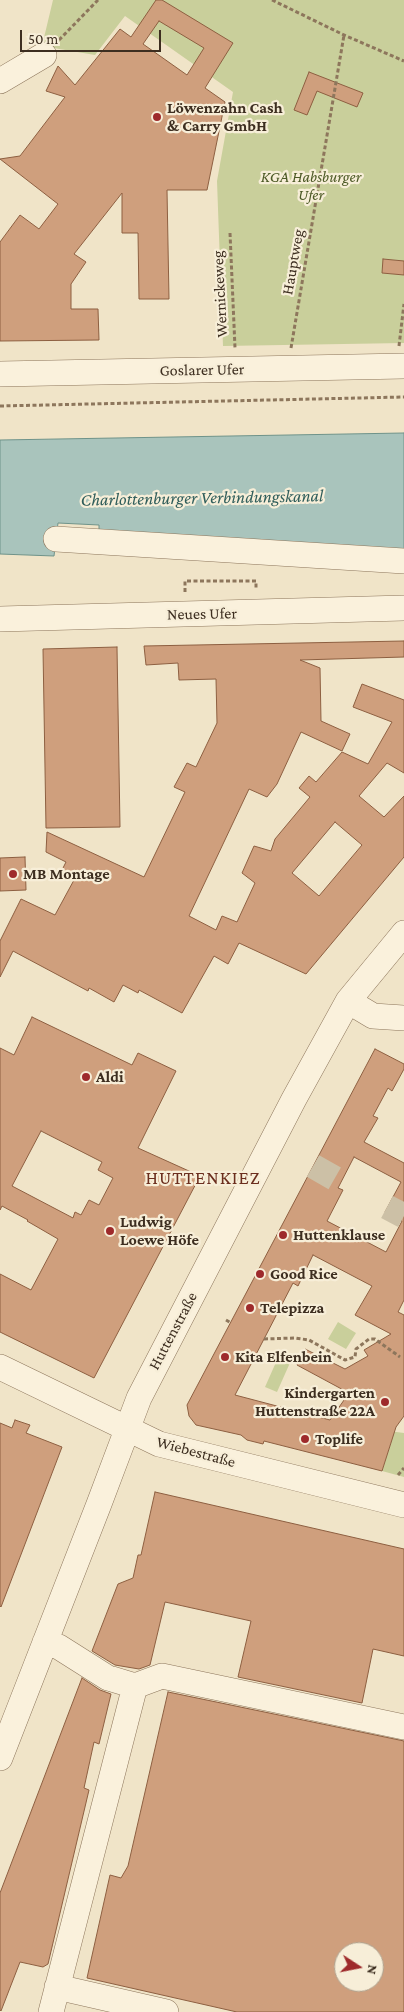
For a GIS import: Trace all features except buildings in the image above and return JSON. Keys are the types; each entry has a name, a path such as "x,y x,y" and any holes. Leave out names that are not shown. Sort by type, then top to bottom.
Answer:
{"street":[{"path":"0,81 44,55"},
{"name":"Goslarer Ufer","path":"0,374 402,358"},
{"path":"56,539 404,561"},
{"name":"Neues Ufer","path":"0,619 404,608"},
{"name":"Huttenstraße","path":"0,1758 96,1513 138,1398 294,1098 348,1001 404,933"},
{"path":"348,1001 373,1016 404,1018"},
{"name":"Wiebestraße","path":"0,1367 126,1428 168,1446 404,1505"},
{"path":"44,1642 59,1647 118,1681 162,1676 404,1727"},
{"path":"51,2012 118,1681"},
{"path":"57,1987 166,2012"}],"path":[{"path":"44,55 98,0"},
{"path":"272,0 344,35 404,61"},
{"name":"Hauptweg","path":"291,346 344,35"},
{"name":"Wernickeweg","path":"230,233 236,353"},
{"path":"402,358 404,304"},
{"path":"0,406 404,397"},
{"path":"185,592 185,581 256,581 256,591"},
{"path":"226,1320 231,1322"},
{"path":"264,1339 295,1338 309,1340 345,1360 355,1356 356,1349 369,1339 375,1339 400,1357"},
{"path":"398,1475 404,1468"}],"green space":[{"name":"KGA Habsburger Ufer","path":"53,0 404,0 404,343 223,346 217,181 233,92 125,16 95,55 42,46"},
{"path":"338,1322 356,1333 346,1349 328,1339"},
{"path":"281,1351 293,1356 277,1392 265,1387"},
{"path":"389,1431 404,1433 404,1477 382,1471 391,1443 389,1442"}],"water":[{"name":"Charlottenburger Verbindungskanal","path":"404,433 404,552 99,531 99,525 58,523 54,556 0,554 0,440"}],"tunnel":[{"path":"313,1166 341,1182"},
{"path":"387,1207 404,1216"}],"place":[{"name":"Löwenzahn Cash & Carry GmbH","path":"157,117"},
{"name":"MB Montage","path":"13,874"},
{"name":"Aldi","path":"86,1077"},
{"name":"Ludwig Loewe Höfe","path":"110,1231"},
{"name":"Huttenklause","path":"283,1235"},
{"name":"Good Rice","path":"260,1274"},
{"name":"Telepizza","path":"250,1308"},
{"name":"Kita Elfenbein","path":"225,1357"},
{"name":"Kindergarten Huttenstraße 22A","path":"385,1402"},
{"name":"Toplife","path":"305,1439"}],"district":[{"name":"HUTTENKIEZ","path":"203,1178"}]}
